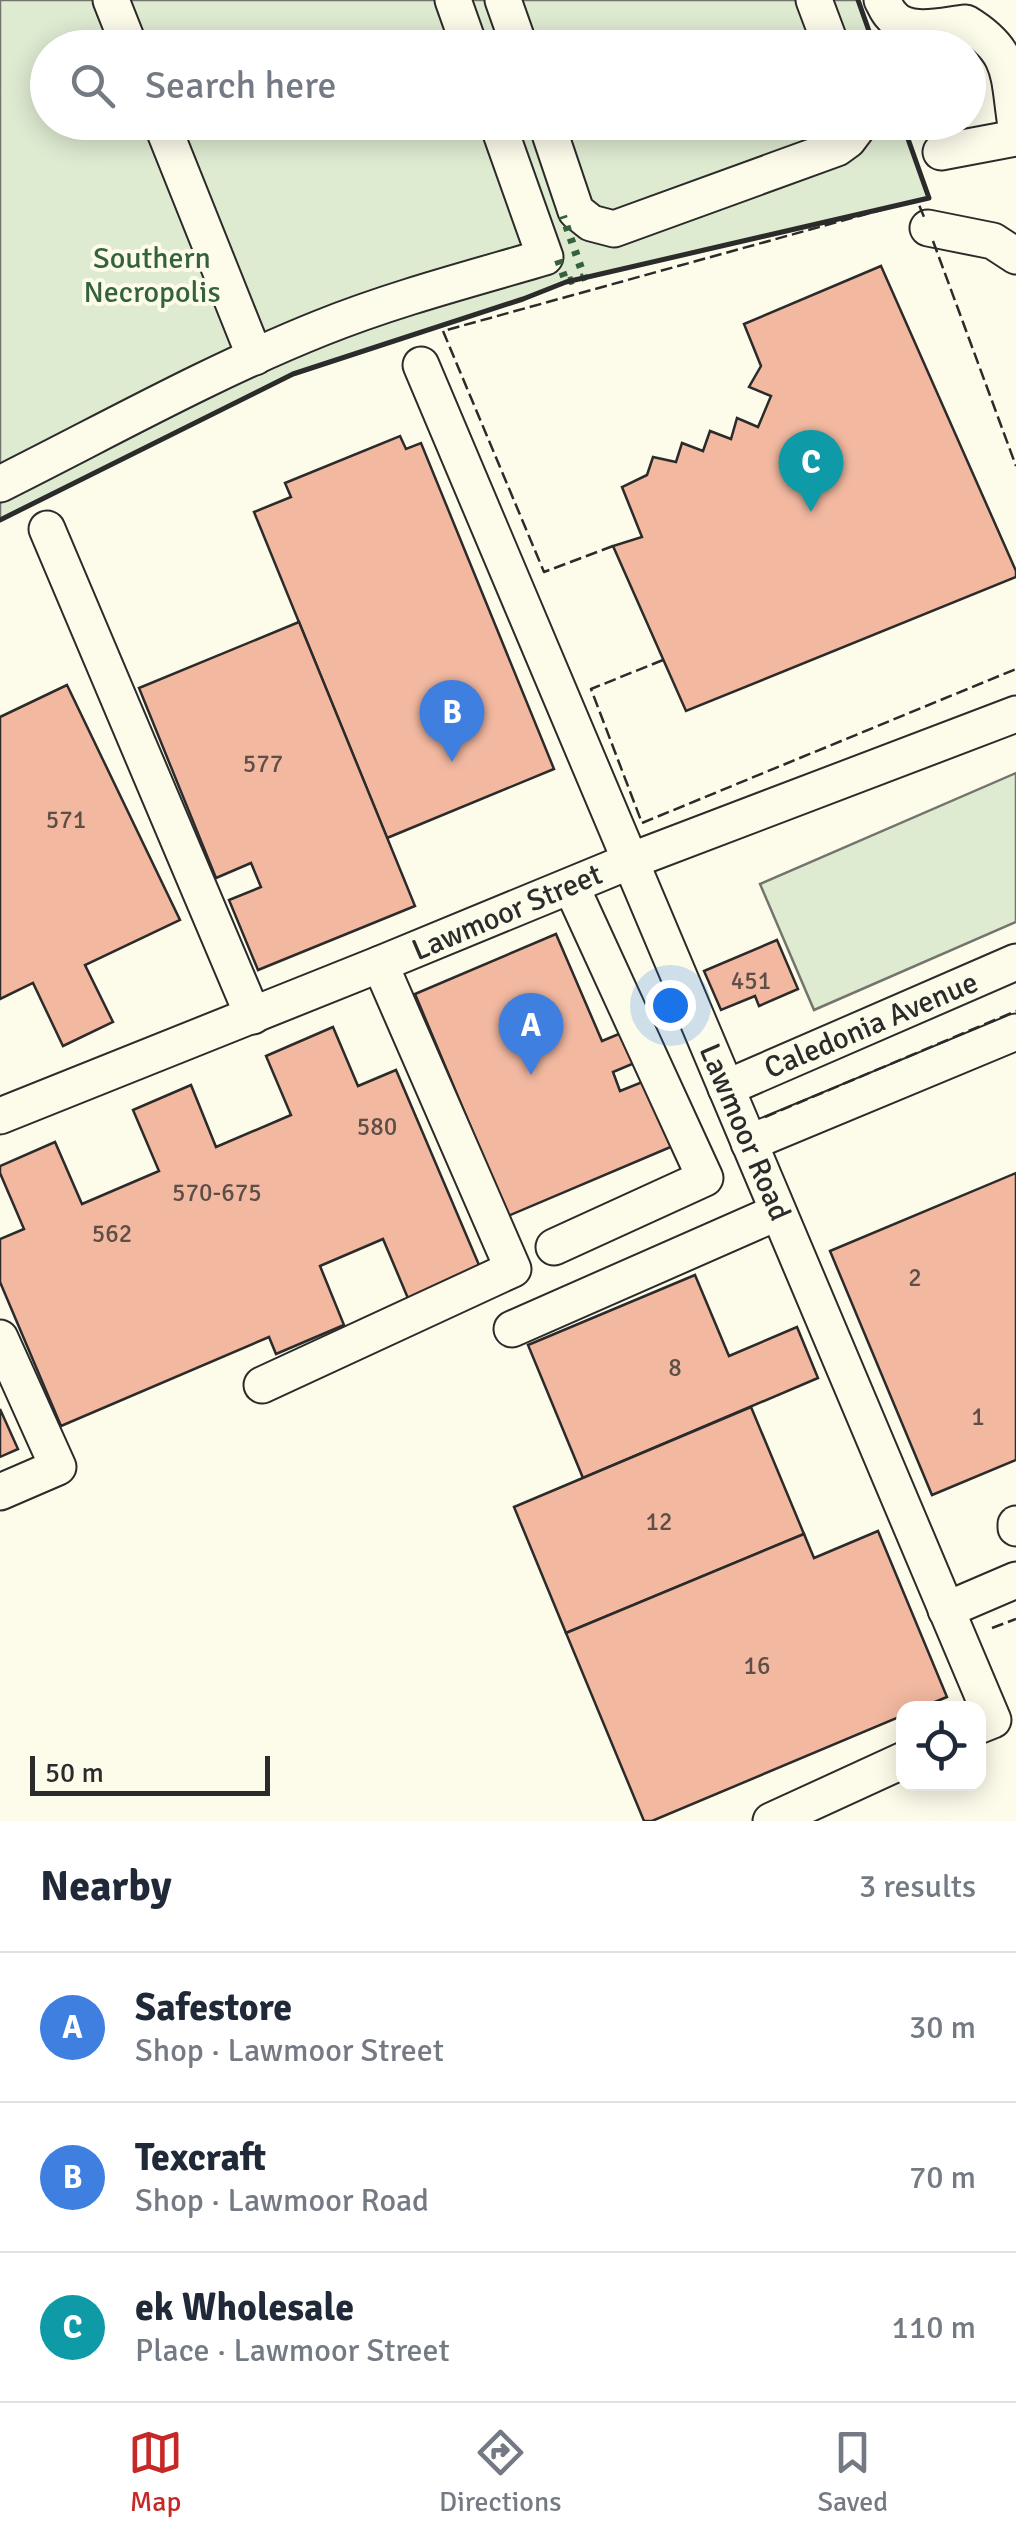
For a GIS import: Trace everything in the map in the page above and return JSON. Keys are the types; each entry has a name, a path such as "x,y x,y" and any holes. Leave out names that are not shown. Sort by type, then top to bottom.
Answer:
{"street":[{"path":"111,0 123,30"},
{"path":"452,0 463,30"},
{"path":"504,0 514,30"},
{"path":"814,0 825,30"},
{"path":"886,8 900,24 917,27 966,23 976,30"},
{"path":"986,37 1008,69 1016,126"},
{"path":"941,152 1016,138"},
{"path":"168,140 255,356"},
{"path":"0,484 255,356 321,328 545,257 503,140"},
{"path":"552,140 576,210 591,223 614,229 837,148 848,140"},
{"path":"928,228 993,242 1016,256"},
{"name":"Lawmoor Road","path":"421,365 984,1701"},
{"path":"47,529 252,1016"},
{"name":"Lawmoor Street","path":"1,1112 252,1016 630,860 1016,714"},
{"path":"554,1247 704,1178 571,886"},
{"name":"Caledonia Avenue","path":"726,1088 1016,962"},
{"path":"262,1384 513,1268 380,964"},
{"path":"750,1143 1016,1032"},
{"path":"512,1329 778,1212"},
{"path":"0,1338 58,1467 0,1492"},
{"path":"946,1610 1016,1580"},
{"path":"771,1821 896,1764"}],"green space":[{"name":"Southern Necropolis","path":"0,0 858,0 869,30 30,30 30,140 908,140 929,198 566,282 293,374 0,520"},
{"path":"1016,773 1016,922 814,1010 760,884"}],"building":[{"path":"881,266 1016,577 686,711 613,546 642,537 622,487 647,475 653,457 676,462 682,443 703,451 710,431 731,439 737,418 758,427 771,396 749,387 761,366 744,324"},
{"path":"400,436 406,449 421,443 554,769 387,838 254,512 291,497 285,483"},
{"path":"299,622 415,906 258,970 229,900 261,887 251,863 216,878 139,688"},
{"path":"67,685 180,920 85,965 113,1022 63,1046 33,983 0,999 0,717"},
{"path":"556,934 602,1041 631,1029 644,1059 613,1072 620,1091 652,1078 680,1143 508,1216 415,994"},
{"path":"777,940 798,989 759,1006 755,996 721,1010 704,971"},
{"path":"333,1027 358,1086 396,1070 482,1272 410,1303 383,1239 320,1266 344,1325 276,1354 269,1337 61,1426 0,1282 0,1239 24,1229 0,1166 55,1142 82,1204 159,1171 133,1110 191,1085 216,1147 291,1115 266,1056"},
{"path":"1016,1173 1016,1460 932,1495 830,1251"},
{"path":"695,1275 729,1356 797,1327 818,1378 583,1478 528,1345"},
{"path":"751,1407 804,1534 566,1633 514,1507"},
{"path":"0,1409 18,1449 0,1457"},
{"path":"878,1531 947,1697 937,1701 896,1701 896,1718 652,1821 644,1821 566,1633 804,1534 814,1558"}],"hedge":[{"path":"558,260 566,282 584,277 563,216"}],"fence":[{"path":"613,546 544,572 443,331 917,200 924,217"},
{"path":"933,241 1016,466"},
{"path":"663,660 591,689 642,823 1016,669"},
{"path":"765,1117 1016,1011"},
{"path":"992,1628 1016,1619"}],"wall":[{"path":"858,0 869,30"},
{"path":"0,520 293,374 566,282 929,198 908,140"}],"place":[{"name":"ek Wholesale","path":"811,512"},
{"name":"Texcraft","path":"452,762"},
{"name":"Safestore","path":"531,1075"}]}
